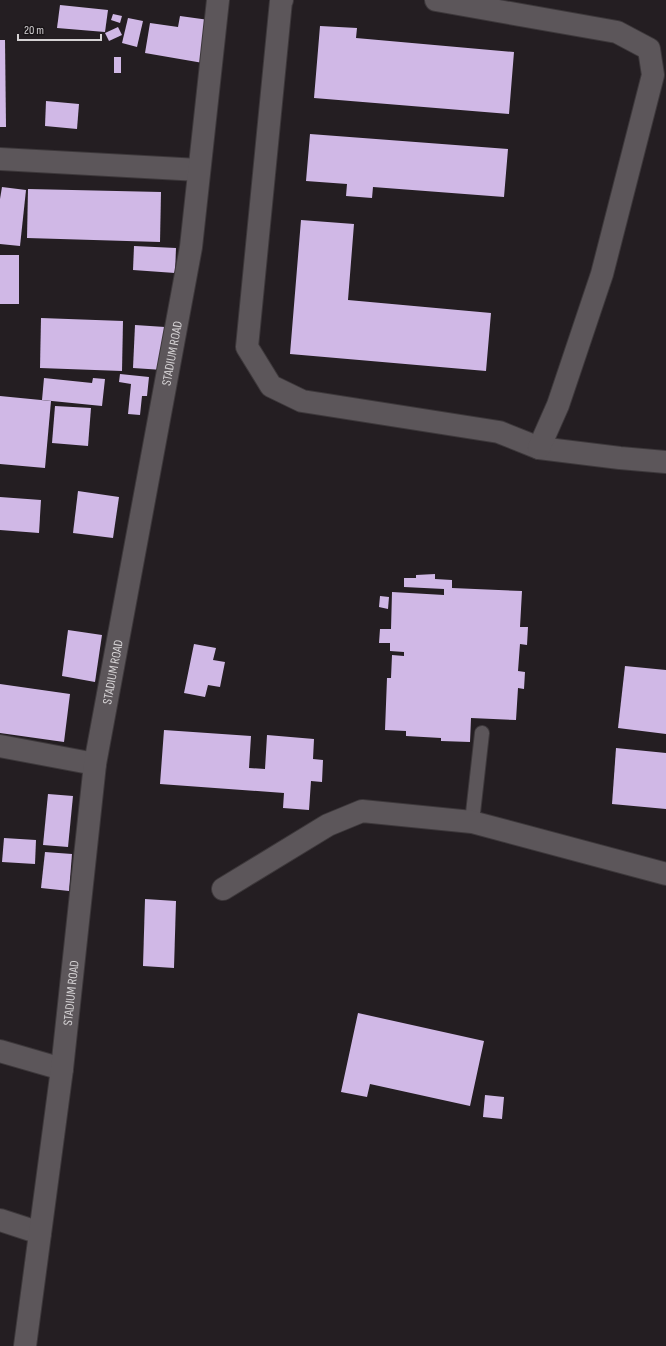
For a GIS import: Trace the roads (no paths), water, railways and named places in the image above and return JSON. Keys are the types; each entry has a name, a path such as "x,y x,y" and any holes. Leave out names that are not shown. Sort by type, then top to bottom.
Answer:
{"street":[{"name":"STADIUM ROAD","path":"25,1346 62,1069 95,764 192,247 218,0"},
{"path":"282,0 247,347 271,386 302,402 499,432 539,448 666,462"},
{"path":"436,0 617,32 649,49 653,74 602,274 558,405 539,448"},
{"path":"0,159 199,170"},
{"path":"0,746 95,764"},
{"path":"223,889 328,825 362,811 472,822 666,874"},
{"path":"0,1051 62,1069"},
{"path":"0,1220 40,1233"}],"lane":[{"path":"472,822 482,733"}]}
